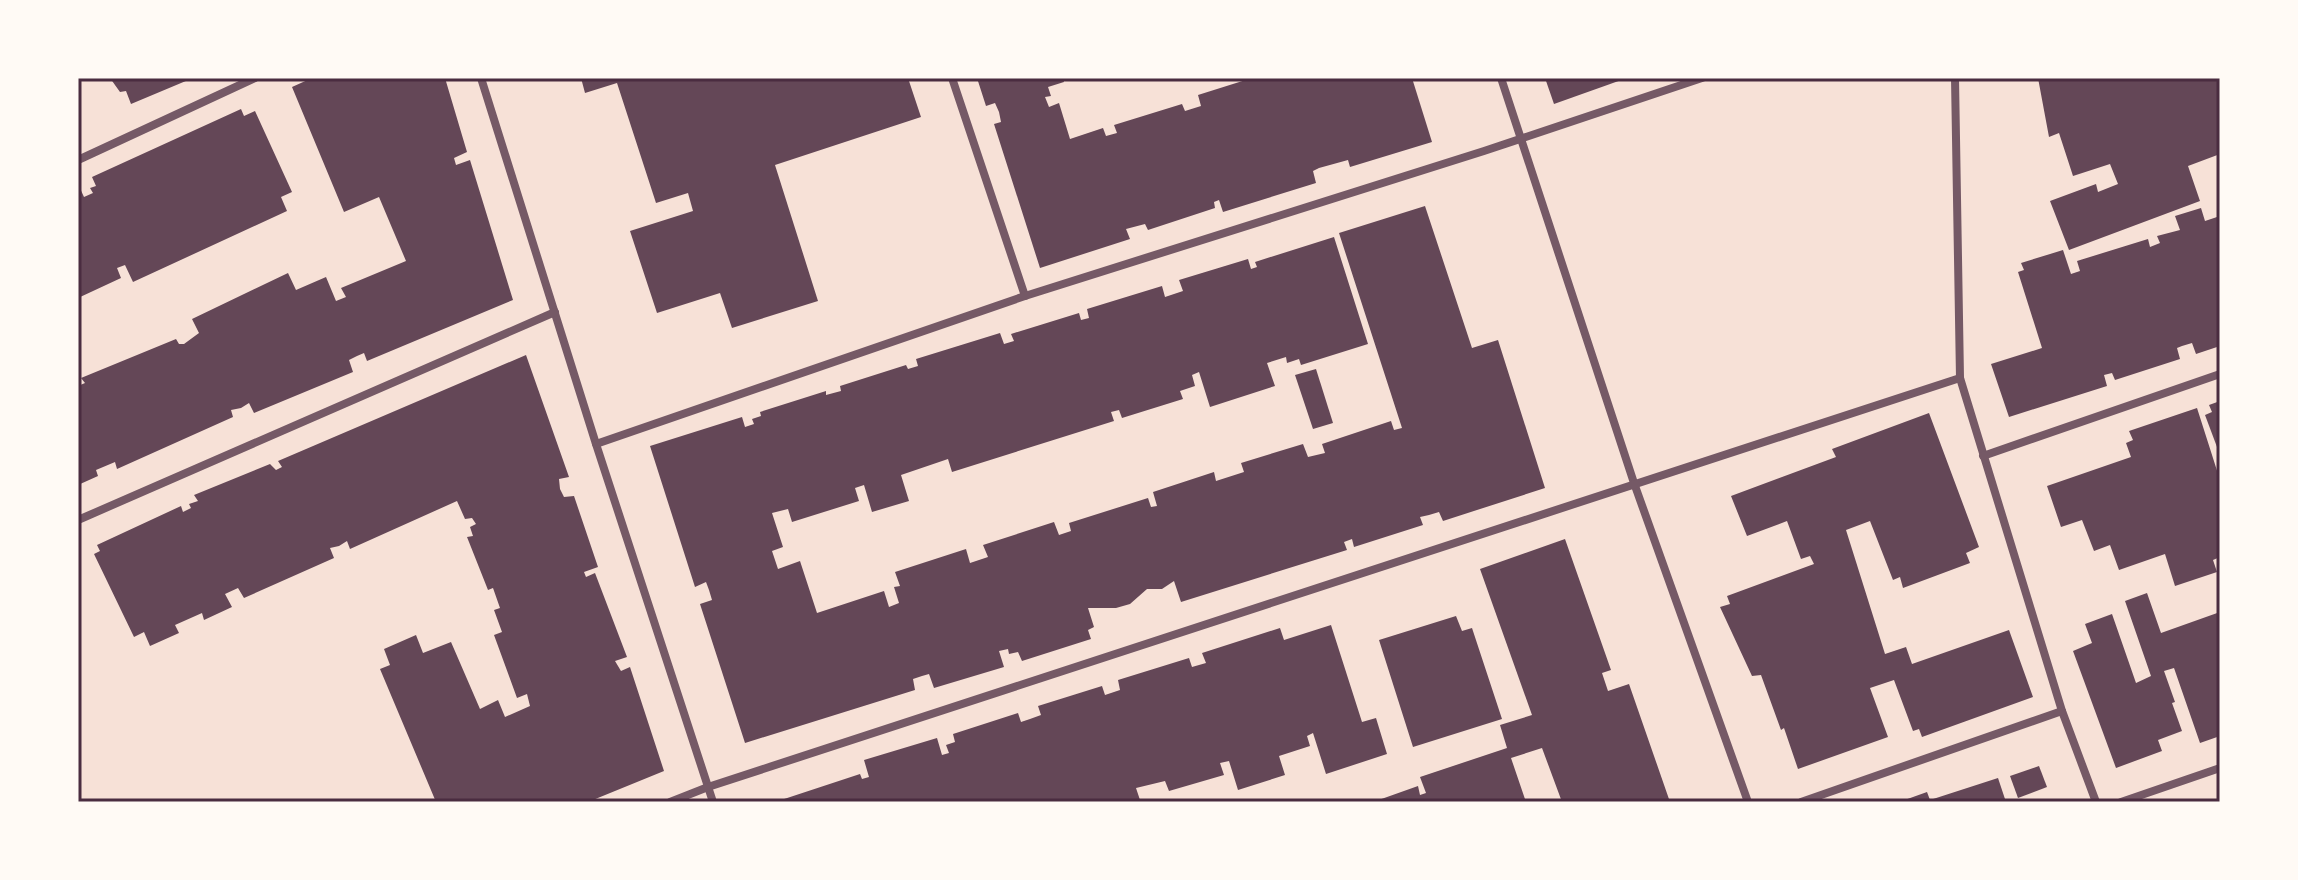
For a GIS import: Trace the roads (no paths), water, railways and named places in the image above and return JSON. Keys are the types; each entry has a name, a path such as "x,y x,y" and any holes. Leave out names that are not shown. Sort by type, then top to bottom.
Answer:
{"street":[{"path":"78,160 255,78"},
{"path":"481,78 713,802"},
{"path":"952,78 1025,296"},
{"path":"1501,78 1634,483 1748,802"},
{"path":"596,444 1025,296 1702,78"},
{"path":"1955,78 1960,378 2062,711 2096,802"},
{"path":"78,520 555,312"},
{"path":"1983,456 2220,374"},
{"path":"670,802 1960,378"},
{"path":"1801,802 2062,711"},
{"path":"2121,802 2220,768"}]}
